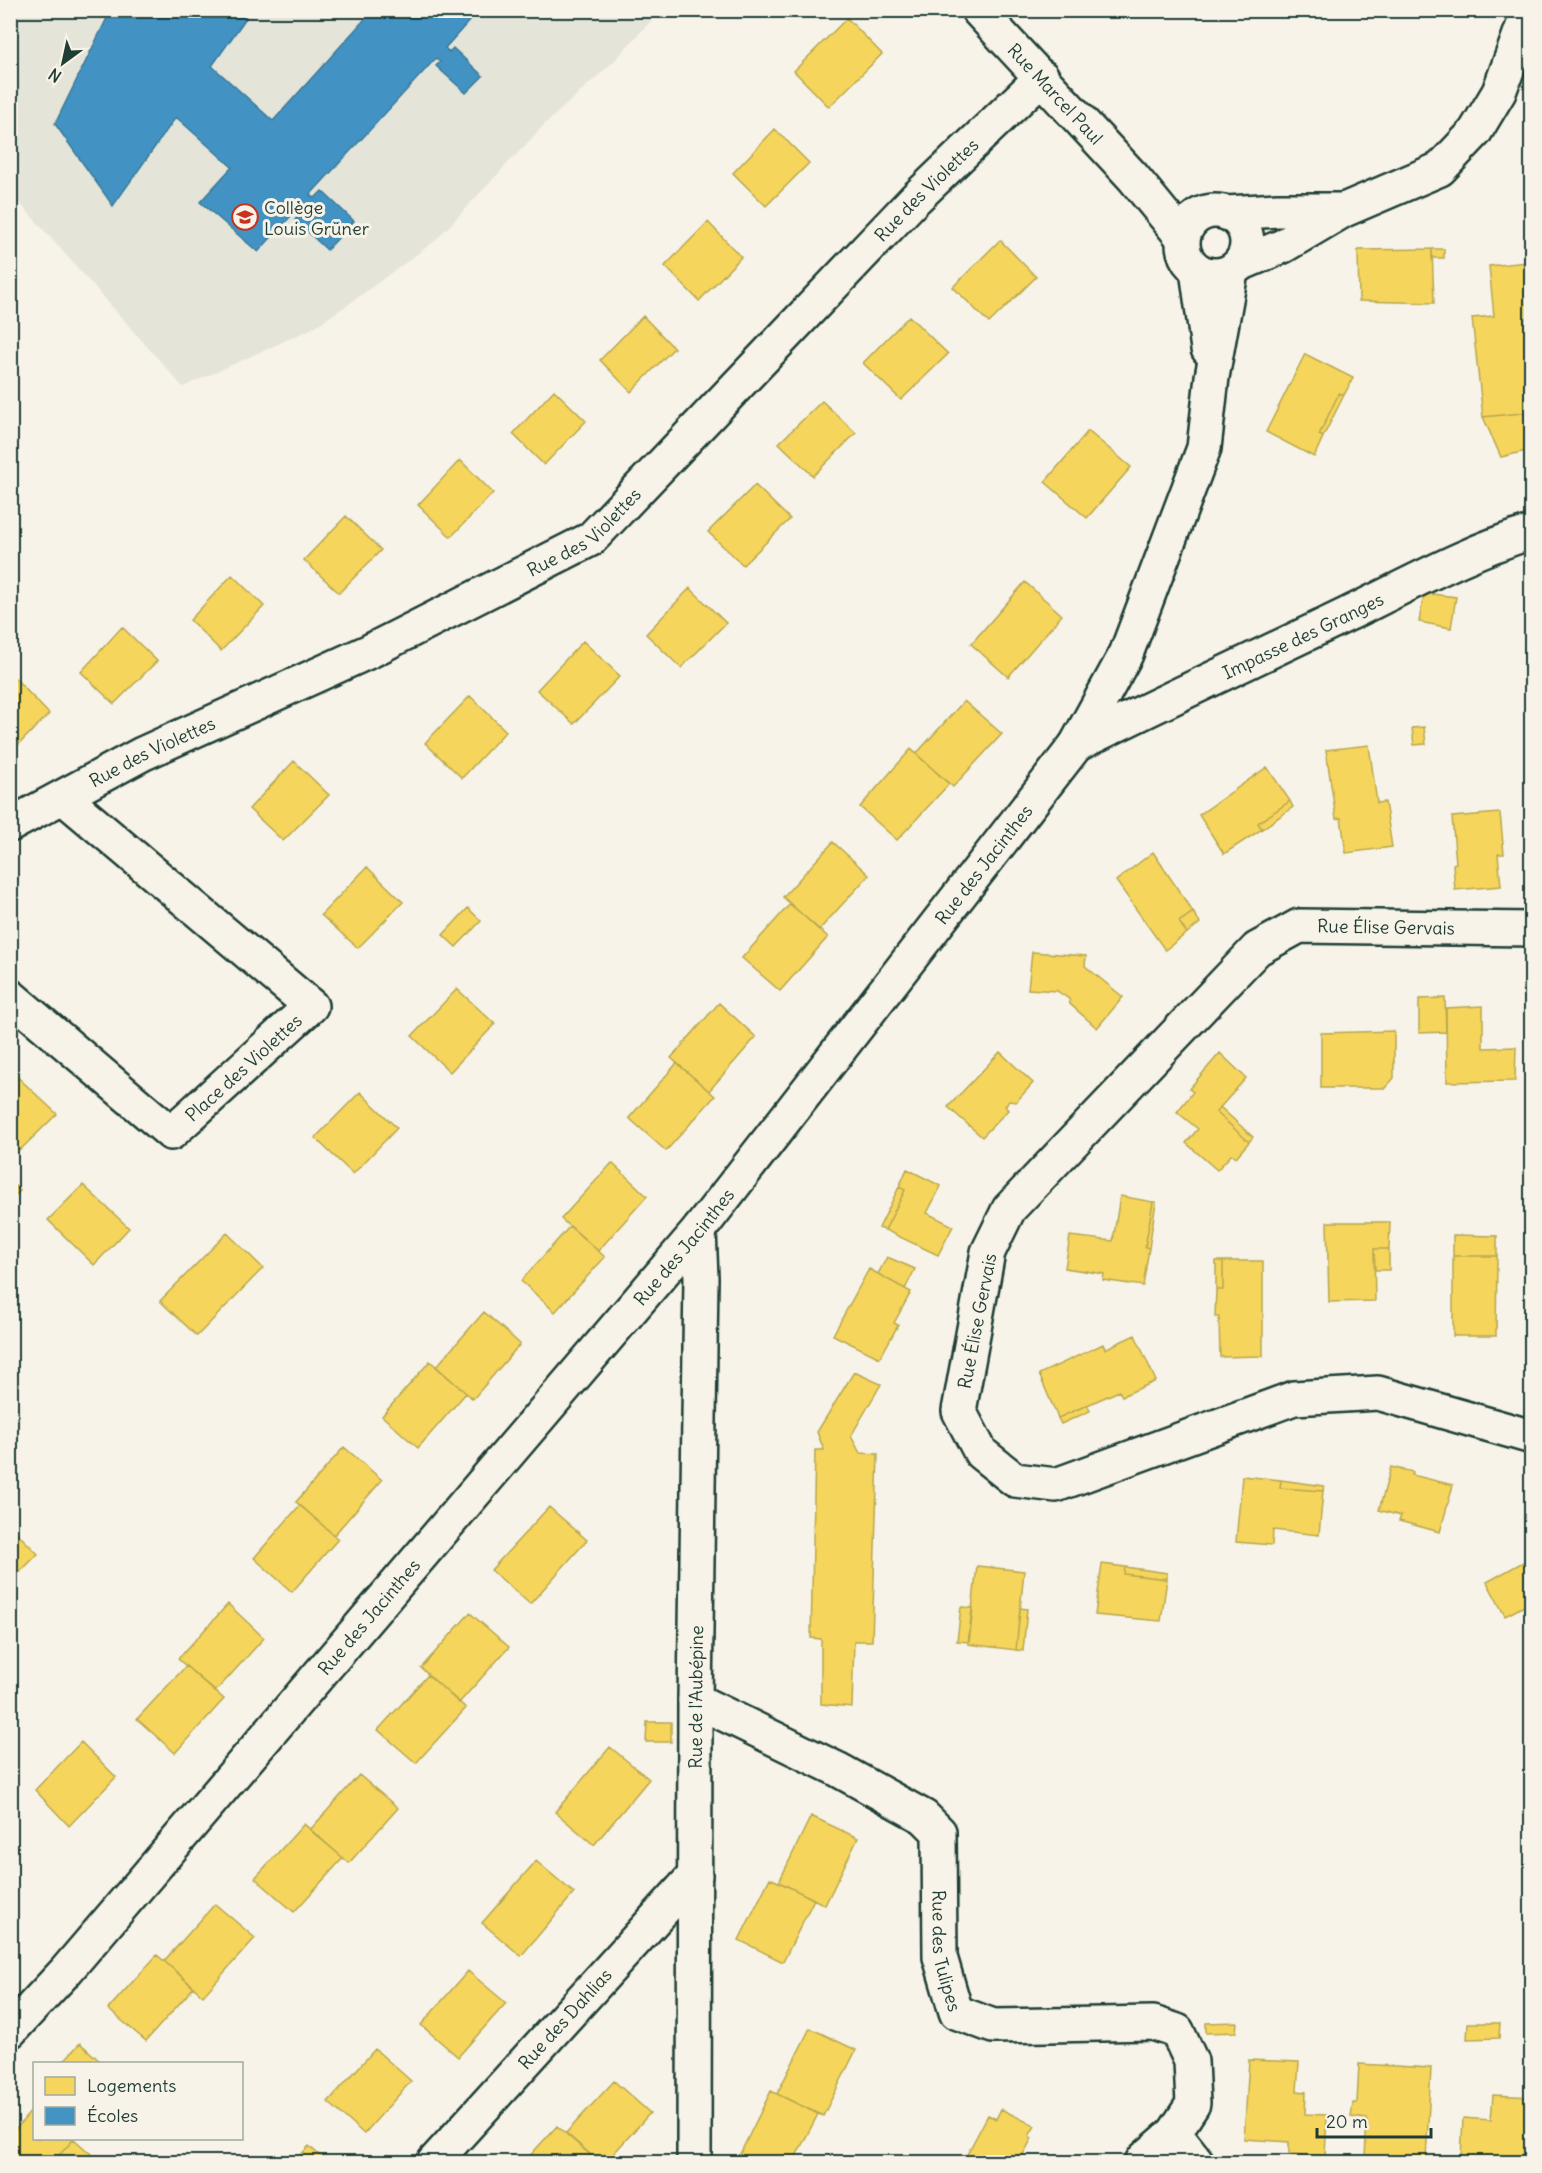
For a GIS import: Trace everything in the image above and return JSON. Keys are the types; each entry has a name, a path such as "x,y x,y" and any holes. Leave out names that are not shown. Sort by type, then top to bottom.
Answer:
{"street":[{"name":"Rue Marcel Paul","path":"978,10 1133,177 1183,237"},
{"path":"1344,210 1216,213 1194,219 1186,228 1183,237 1184,251 1188,262 1197,270 1211,275 1236,268 1283,246 1344,210 1440,169 1475,132 1499,92 1529,10"},
{"name":"Rue des Violettes","path":"10,825 142,754 370,651 591,538 914,200 1042,77"},
{"name":"Rue Marcel Paul","path":"1133,177 1216,213"},
{"path":"1216,213 1241,224 1248,242 1246,253 1236,268"},
{"name":"Rue des Jacinthes","path":"10,2031 65,1972 699,1230 1076,745 1126,654 1204,447 1212,377 1236,268"},
{"name":"Rue des Jacinthes","path":"1197,270 1212,377"},
{"name":"Impasse des Granges","path":"1076,745 1200,683 1429,575 1504,540 1532,532"},
{"name":"Place des Violettes","path":"10,996 171,1133 310,1006 63,797"},
{"name":"Rue Élise Gervais","path":"1532,929 1299,926 1257,949 1009,1209 988,1252 959,1411 981,1453 1015,1480 1056,1485 1294,1398 1378,1393 1532,1437"},
{"name":"Rue de l'Aubépine","path":"694,2163 699,1230"},
{"name":"Rue des Tulipes","path":"695,1700 837,1769 924,1817 939,1832 940,1957 956,2012 993,2026 1153,2024 1177,2031 1191,2061 1193,2104 1174,2133 1142,2163"},
{"name":"Rue des Dahlias","path":"434,2163 695,1875"},
{"path":"1174,2133 1197,2163"}],"shaded area":[{"name":"Collège Louis Grüner","path":"10,11 660,11 612,63 546,123 435,241 311,329 183,387 11,193"}],"building: Logements":[{"path":"847,18 882,54 829,107 794,71"},
{"path":"775,129 809,163 766,206 733,173"},
{"path":"708,222 741,257 699,301 665,266"},
{"path":"1000,240 1036,277 989,323 953,287"},
{"path":"1432,249 1444,249 1444,258 1432,258"},
{"path":"1432,249 1434,303 1359,301 1358,250"},
{"path":"1532,261 1532,322 1527,262"},
{"path":"1527,262 1532,322 1532,412 1483,417 1472,318 1494,316 1489,266"},
{"path":"643,316 674,348 631,392 600,360"},
{"path":"909,316 948,354 901,400 863,363"},
{"path":"1305,354 1353,378 1344,395 1339,393 1319,435 1323,437 1314,457 1266,432"},
{"path":"554,390 586,421 544,465 513,434"},
{"path":"1339,393 1344,395 1323,437 1319,435"},
{"path":"822,401 856,433 813,476 779,443"},
{"path":"1532,412 1532,430 1526,430 1530,450 1501,457 1483,417"},
{"path":"1526,430 1532,430 1532,474 1526,451 1530,450"},
{"path":"1088,431 1131,467 1087,518 1045,482"},
{"path":"460,460 493,493 451,537 418,505"},
{"path":"755,485 790,519 743,565 708,532"},
{"path":"346,516 381,550 339,593 304,560"},
{"path":"232,575 264,606 221,651 190,620"},
{"path":"1025,582 1062,615 1008,677 971,644"},
{"path":"690,588 726,623 681,668 646,634"},
{"path":"1424,593 1456,597 1451,628 1419,622"},
{"path":"122,627 157,661 114,704 81,672"},
{"path":"583,641 620,676 574,724 537,690"},
{"path":"14,677 49,714 10,753 10,681"},
{"path":"470,696 506,731 462,778 425,743"},
{"path":"964,701 1002,734 953,787 916,754"},
{"path":"1424,727 1426,744 1414,745 1412,728"},
{"path":"1369,745 1377,803 1385,802 1392,847 1346,853 1341,818 1336,819 1326,750"},
{"path":"911,749 949,784 897,840 860,807"},
{"path":"294,761 329,795 283,841 249,809"},
{"path":"1267,767 1290,801 1258,823 1262,829 1224,854 1199,815"},
{"path":"1290,801 1293,807 1262,829 1258,823"},
{"path":"1500,813 1504,854 1498,854 1501,886 1455,890 1453,864 1456,863 1452,817"},
{"path":"833,842 869,875 819,930 783,897"},
{"path":"1153,852 1193,912 1179,922 1187,933 1165,950 1116,881"},
{"path":"367,867 403,902 358,948 321,915"},
{"path":"790,904 828,937 780,991 742,958"},
{"path":"468,908 481,921 456,947 443,935"},
{"path":"1193,912 1200,923 1187,933 1179,922"},
{"path":"1032,952 1086,956 1085,966 1123,997 1097,1028 1070,1004 1069,999 1057,991 1028,989"},
{"path":"457,989 495,1024 450,1072 412,1036"},
{"path":"1445,998 1446,1032 1419,1033 1419,999"},
{"path":"719,1003 756,1037 709,1091 671,1058"},
{"path":"1483,1006 1483,1048 1516,1047 1515,1081 1447,1082 1446,1008"},
{"path":"1394,1031 1394,1078 1385,1088 1321,1088 1321,1033"},
{"path":"1000,1052 1033,1083 1016,1102 1009,1101 1005,1106 1008,1110 982,1137 948,1107"},
{"path":"1220,1053 1246,1078 1216,1112 1249,1142 1236,1157 1232,1154 1217,1170 1186,1143 1198,1129 1177,1112 1193,1092 1189,1089"},
{"path":"677,1063 715,1096 666,1151 629,1118"},
{"path":"10,1070 57,1114 20,1150 10,1140"},
{"path":"360,1092 397,1128 353,1174 315,1138"},
{"path":"1220,1107 1253,1137 1249,1142 1216,1112"},
{"path":"612,1163 647,1196 598,1251 561,1219"},
{"path":"907,1169 941,1186 927,1213 953,1226 938,1255 885,1230 905,1190 899,1187"},
{"path":"10,1181 20,1191 10,1201"},
{"path":"83,1185 129,1228 94,1265 48,1220"},
{"path":"899,1187 905,1190 885,1230 879,1228"},
{"path":"1120,1196 1153,1202 1145,1247 1149,1248 1143,1286 1103,1280 1104,1274 1065,1268 1070,1236 1113,1241"},
{"path":"1153,1202 1156,1202 1149,1248 1145,1247"},
{"path":"1327,1222 1390,1222 1389,1249 1374,1249 1375,1301 1329,1302"},
{"path":"570,1226 605,1257 555,1312 521,1281"},
{"path":"227,1233 263,1268 197,1336 160,1301"},
{"path":"1453,1235 1497,1236 1497,1256 1453,1256"},
{"path":"1374,1249 1389,1249 1389,1270 1375,1270"},
{"path":"1453,1256 1497,1256 1496,1336 1453,1336"},
{"path":"887,1257 915,1269 905,1289 878,1274"},
{"path":"1216,1261 1223,1261 1223,1290 1216,1290"},
{"path":"1223,1261 1263,1261 1263,1356 1220,1357 1219,1317 1215,1317 1216,1290 1223,1290"},
{"path":"869,1269 911,1292 894,1323 898,1325 880,1358 833,1335"},
{"path":"484,1312 520,1344 473,1399 436,1367"},
{"path":"1135,1335 1156,1381 1122,1396 1119,1391 1058,1418 1039,1374 1103,1344 1105,1349"},
{"path":"430,1361 466,1393 418,1448 382,1416"},
{"path":"854,1372 881,1384 851,1436 860,1453 878,1454 872,1641 854,1641 852,1707 821,1704 821,1639 811,1638 815,1450 824,1450 817,1432"},
{"path":"1087,1405 1090,1411 1061,1424 1058,1418"},
{"path":"344,1447 382,1480 334,1535 296,1502"},
{"path":"1391,1467 1413,1472 1412,1475 1453,1485 1440,1532 1399,1521 1401,1516 1379,1510"},
{"path":"1242,1476 1281,1480 1280,1488 1323,1491 1319,1535 1273,1530 1272,1545 1236,1542"},
{"path":"1281,1480 1324,1486 1323,1491 1280,1488"},
{"path":"300,1505 338,1539 292,1592 254,1558"},
{"path":"549,1507 587,1540 530,1604 491,1570"},
{"path":"10,1526 38,1554 10,1582"},
{"path":"1532,1557 1532,1602 1505,1616 1487,1582"},
{"path":"1102,1564 1125,1567 1124,1574 1167,1579 1161,1621 1095,1615"},
{"path":"977,1566 1024,1571 1016,1650 968,1644"},
{"path":"1125,1567 1167,1573 1167,1579 1124,1574"},
{"path":"228,1604 264,1638 215,1692 178,1659"},
{"path":"961,1607 973,1608 969,1642 957,1641"},
{"path":"1020,1608 1027,1609 1023,1651 1016,1650"},
{"path":"470,1613 509,1647 459,1703 421,1668"},
{"path":"186,1666 224,1699 175,1753 137,1719"},
{"path":"428,1675 466,1708 416,1763 378,1730"},
{"path":"647,1722 671,1722 671,1742 646,1742"},
{"path":"81,1742 116,1777 69,1826 35,1790"},
{"path":"610,1747 649,1779 594,1845 555,1812"},
{"path":"359,1775 398,1808 349,1863 310,1830"},
{"path":"811,1816 858,1838 825,1905 779,1882"},
{"path":"304,1824 343,1858 294,1912 255,1878"},
{"path":"536,1861 574,1893 521,1956 482,1923"},
{"path":"770,1878 814,1899 783,1962 739,1940"},
{"path":"215,1904 255,1938 203,1996 164,1961"},
{"path":"157,1955 194,1987 146,2041 108,2009"},
{"path":"468,1971 506,2003 458,2057 421,2025"},
{"path":"1237,2022 1236,2032 1206,2033 1206,2023"},
{"path":"1468,2023 1500,2023 1499,2038 1467,2039"},
{"path":"810,2028 856,2050 823,2116 777,2094"},
{"path":"80,2043 101,2062 63,2062"},
{"path":"375,2049 411,2081 364,2134 328,2102"},
{"path":"1249,2060 1299,2062 1297,2091 1306,2092 1305,2114 1327,2115 1325,2156 1289,2154 1289,2142 1244,2139"},
{"path":"1359,2064 1431,2068 1426,2160 1365,2157 1367,2119 1351,2117 1353,2103 1357,2103"},
{"path":"614,2081 650,2113 606,2162 599,2162 566,2133"},
{"path":"771,2091 818,2114 793,2162 754,2162 739,2156"},
{"path":"1493,2095 1532,2097 1532,2162 1461,2158 1463,2118 1491,2120"},
{"path":"33,2109 33,2140 73,2140 53,2162 10,2162 10,2135"},
{"path":"1001,2109 1035,2126 1029,2136 1032,2138 1019,2162 963,2162 988,2115 996,2119"},
{"path":"557,2126 595,2159 592,2162 524,2162"},
{"path":"73,2140 92,2155 85,2162 53,2162"},
{"path":"309,2146 327,2162 294,2162"}],"building: Écoles":[{"path":"111,10 243,10 246,18 212,66 273,121 373,10 479,10 445,48 449,52 453,48 483,76 466,93 436,66 440,62 436,58 310,195 315,198 322,191 354,221 327,250 295,220 305,209 301,205 258,252 200,202 232,167 176,117 113,206 55,124"}],"place":[{"name":"Collège Louis Grüner","path":"245,217"}]}
